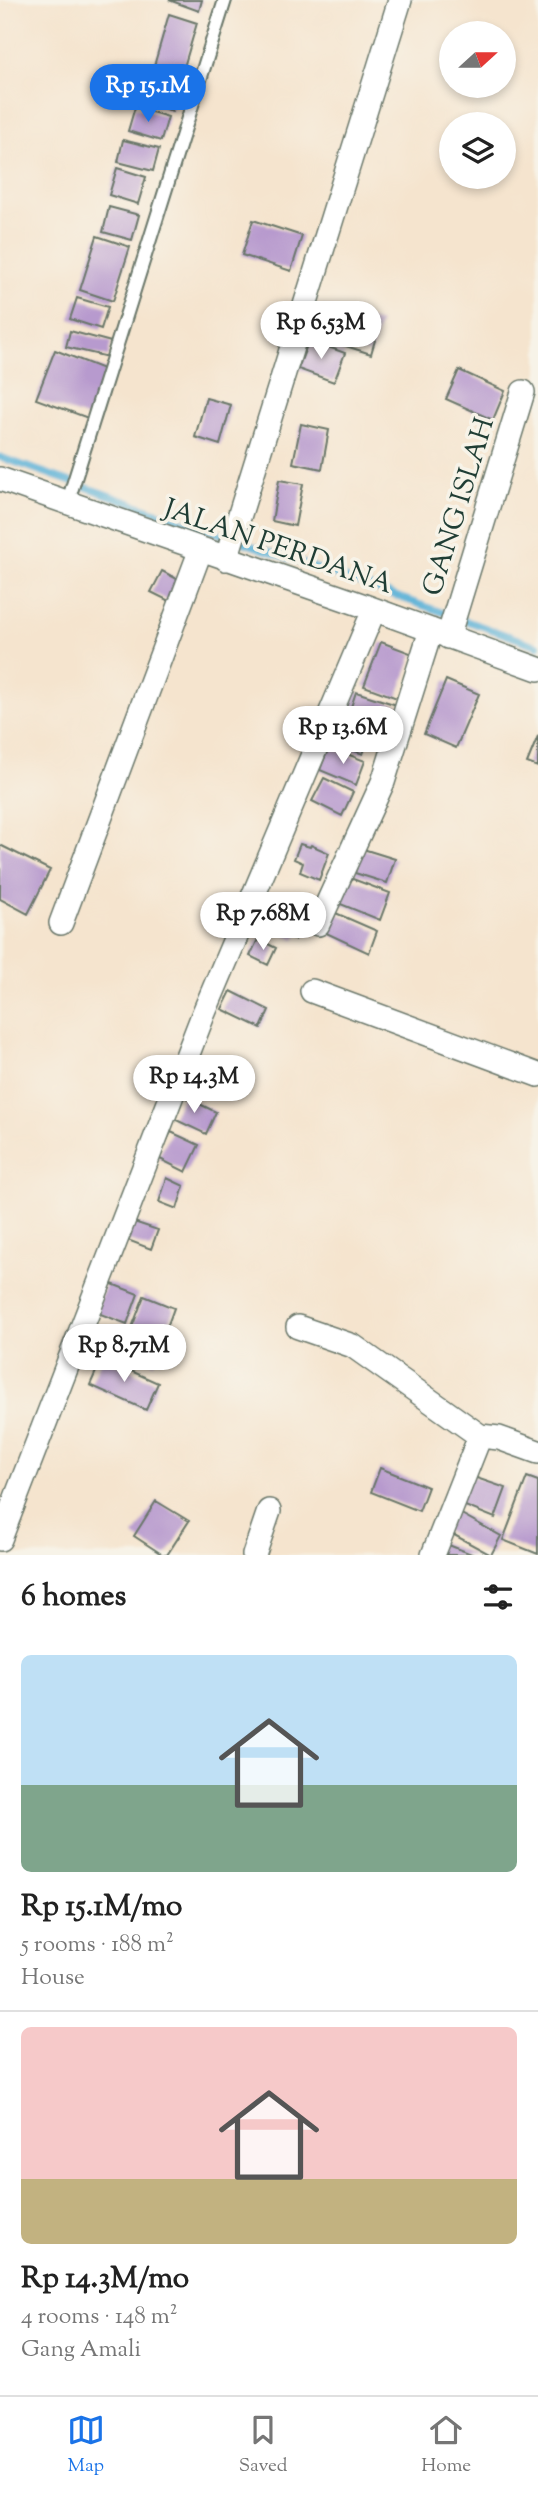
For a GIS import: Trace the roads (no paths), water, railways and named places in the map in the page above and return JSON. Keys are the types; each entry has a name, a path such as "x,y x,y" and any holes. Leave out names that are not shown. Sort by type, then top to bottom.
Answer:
{"street":[{"path":"228,555 400,0"},
{"name":"GANG ISLAH","path":"318,924 383,782 439,634 523,392"},
{"name":"JALAN PERDANA","path":"0,479 69,497 201,549 228,555 538,669"},
{"path":"61,923 201,549"},
{"path":"0,1539 203,1015 374,610"},
{"path":"312,991 538,1075"},
{"path":"298,1327 353,1346 480,1436 499,1438 538,1452"},
{"path":"433,1555 480,1436"},
{"path":"254,1555 269,1511"}],"lane":[{"path":"69,497 225,0"}],"waterway":[{"path":"0,457 538,646"}]}
